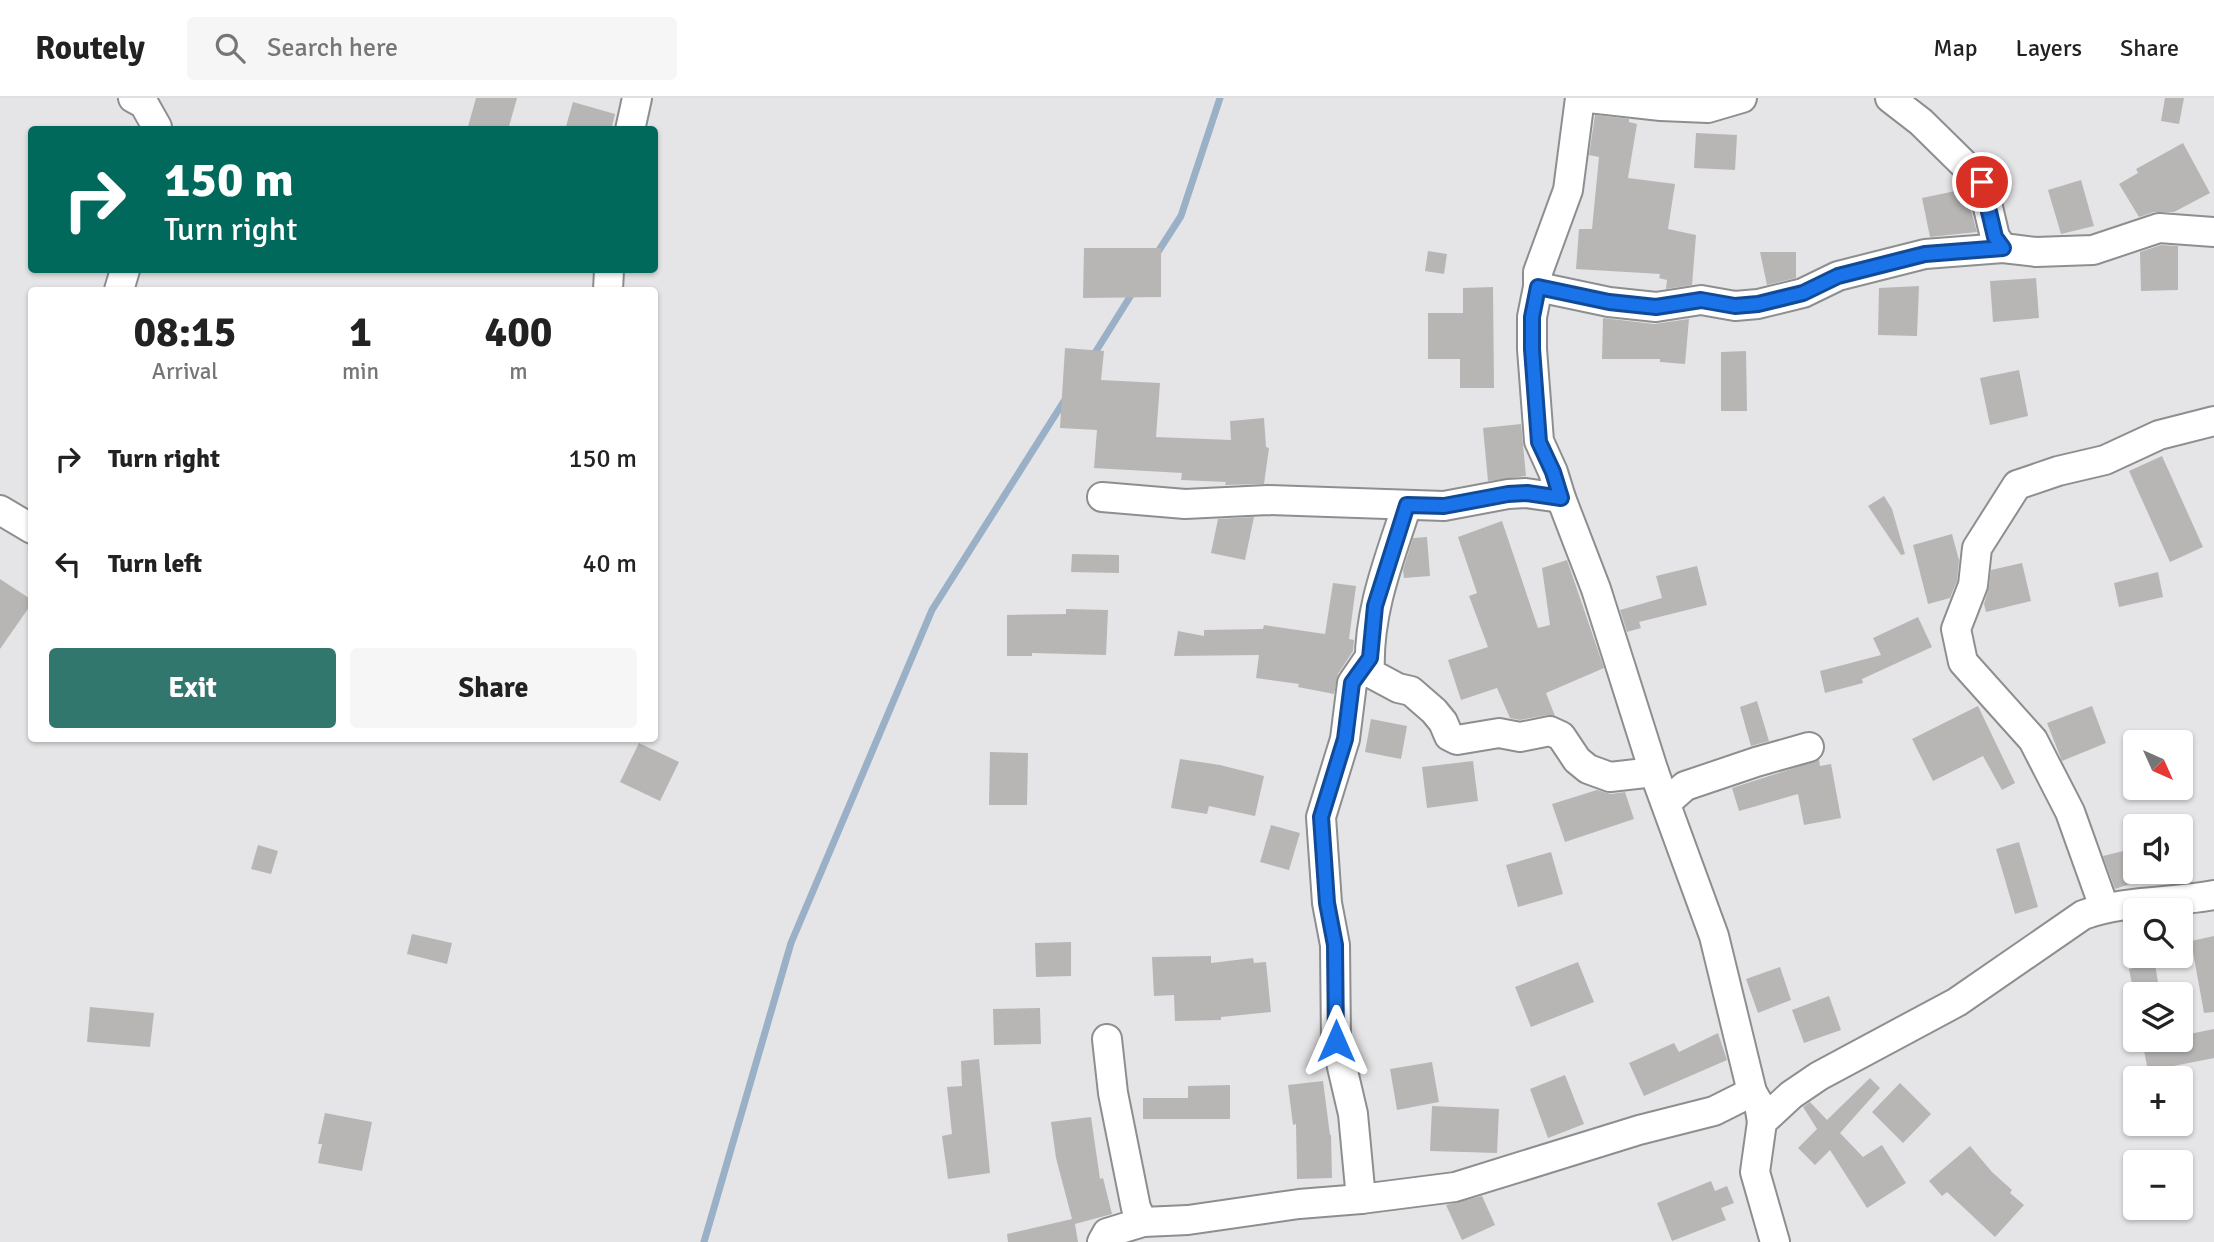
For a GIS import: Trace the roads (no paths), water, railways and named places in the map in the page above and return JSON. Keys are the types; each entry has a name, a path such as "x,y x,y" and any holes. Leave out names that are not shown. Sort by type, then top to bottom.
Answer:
{"street":[{"path":"133,98 144,104 156,126"},
{"path":"631,126 637,98"},
{"path":"1580,98 1567,190 1538,272 1532,317 1539,442 1553,472 1596,589 1654,772 1714,936 1752,1092 1759,1104 1762,1122 1755,1172 1775,1242"},
{"path":"1589,98 1708,108 1742,98"},
{"path":"1891,98 1921,122 1982,182 1995,237 2003,248"},
{"path":"1538,287 1609,302 1656,307 1701,300 1735,306 1758,304 1803,293 1838,276 1925,254 2003,248 2036,252 2093,250 2158,228 2214,232"},
{"path":"2104,907 2070,812 2033,740 1963,662 1956,629 1973,585 1977,548 2018,485 2058,471 2105,460 2159,435 2214,421"},
{"path":"1102,498 1185,504 1268,500 1444,506 1517,494 1561,498"},
{"path":"1407,505 1375,606 1370,673 1398,688 1411,691 1434,711 1449,736 1457,740 1499,733 1520,737 1550,731 1561,736 1577,760 1588,769 1610,777 1654,772"},
{"path":"0,510 28,527"},
{"path":"1361,1199 1353,1114 1336,1041 1335,945 1327,903 1321,817 1345,739 1352,683 1370,658"},
{"path":"1666,803 1685,786 1809,747"},
{"path":"1762,1122 1791,1095 1819,1076 1957,1003 2083,915 2104,907 2183,901 2214,895"},
{"path":"1107,1040 1113,1093 1136,1209 1143,1222"},
{"path":"1102,1242 1107,1233 1143,1222 1158,1223 1299,1204 1455,1188 1639,1130 1714,1111 1752,1092"}],"waterway":[{"path":"1156,255 1181,216 1220,98"},
{"path":"1093,356 1133,292"},
{"path":"704,1242 791,943 932,610 1066,398"}]}
